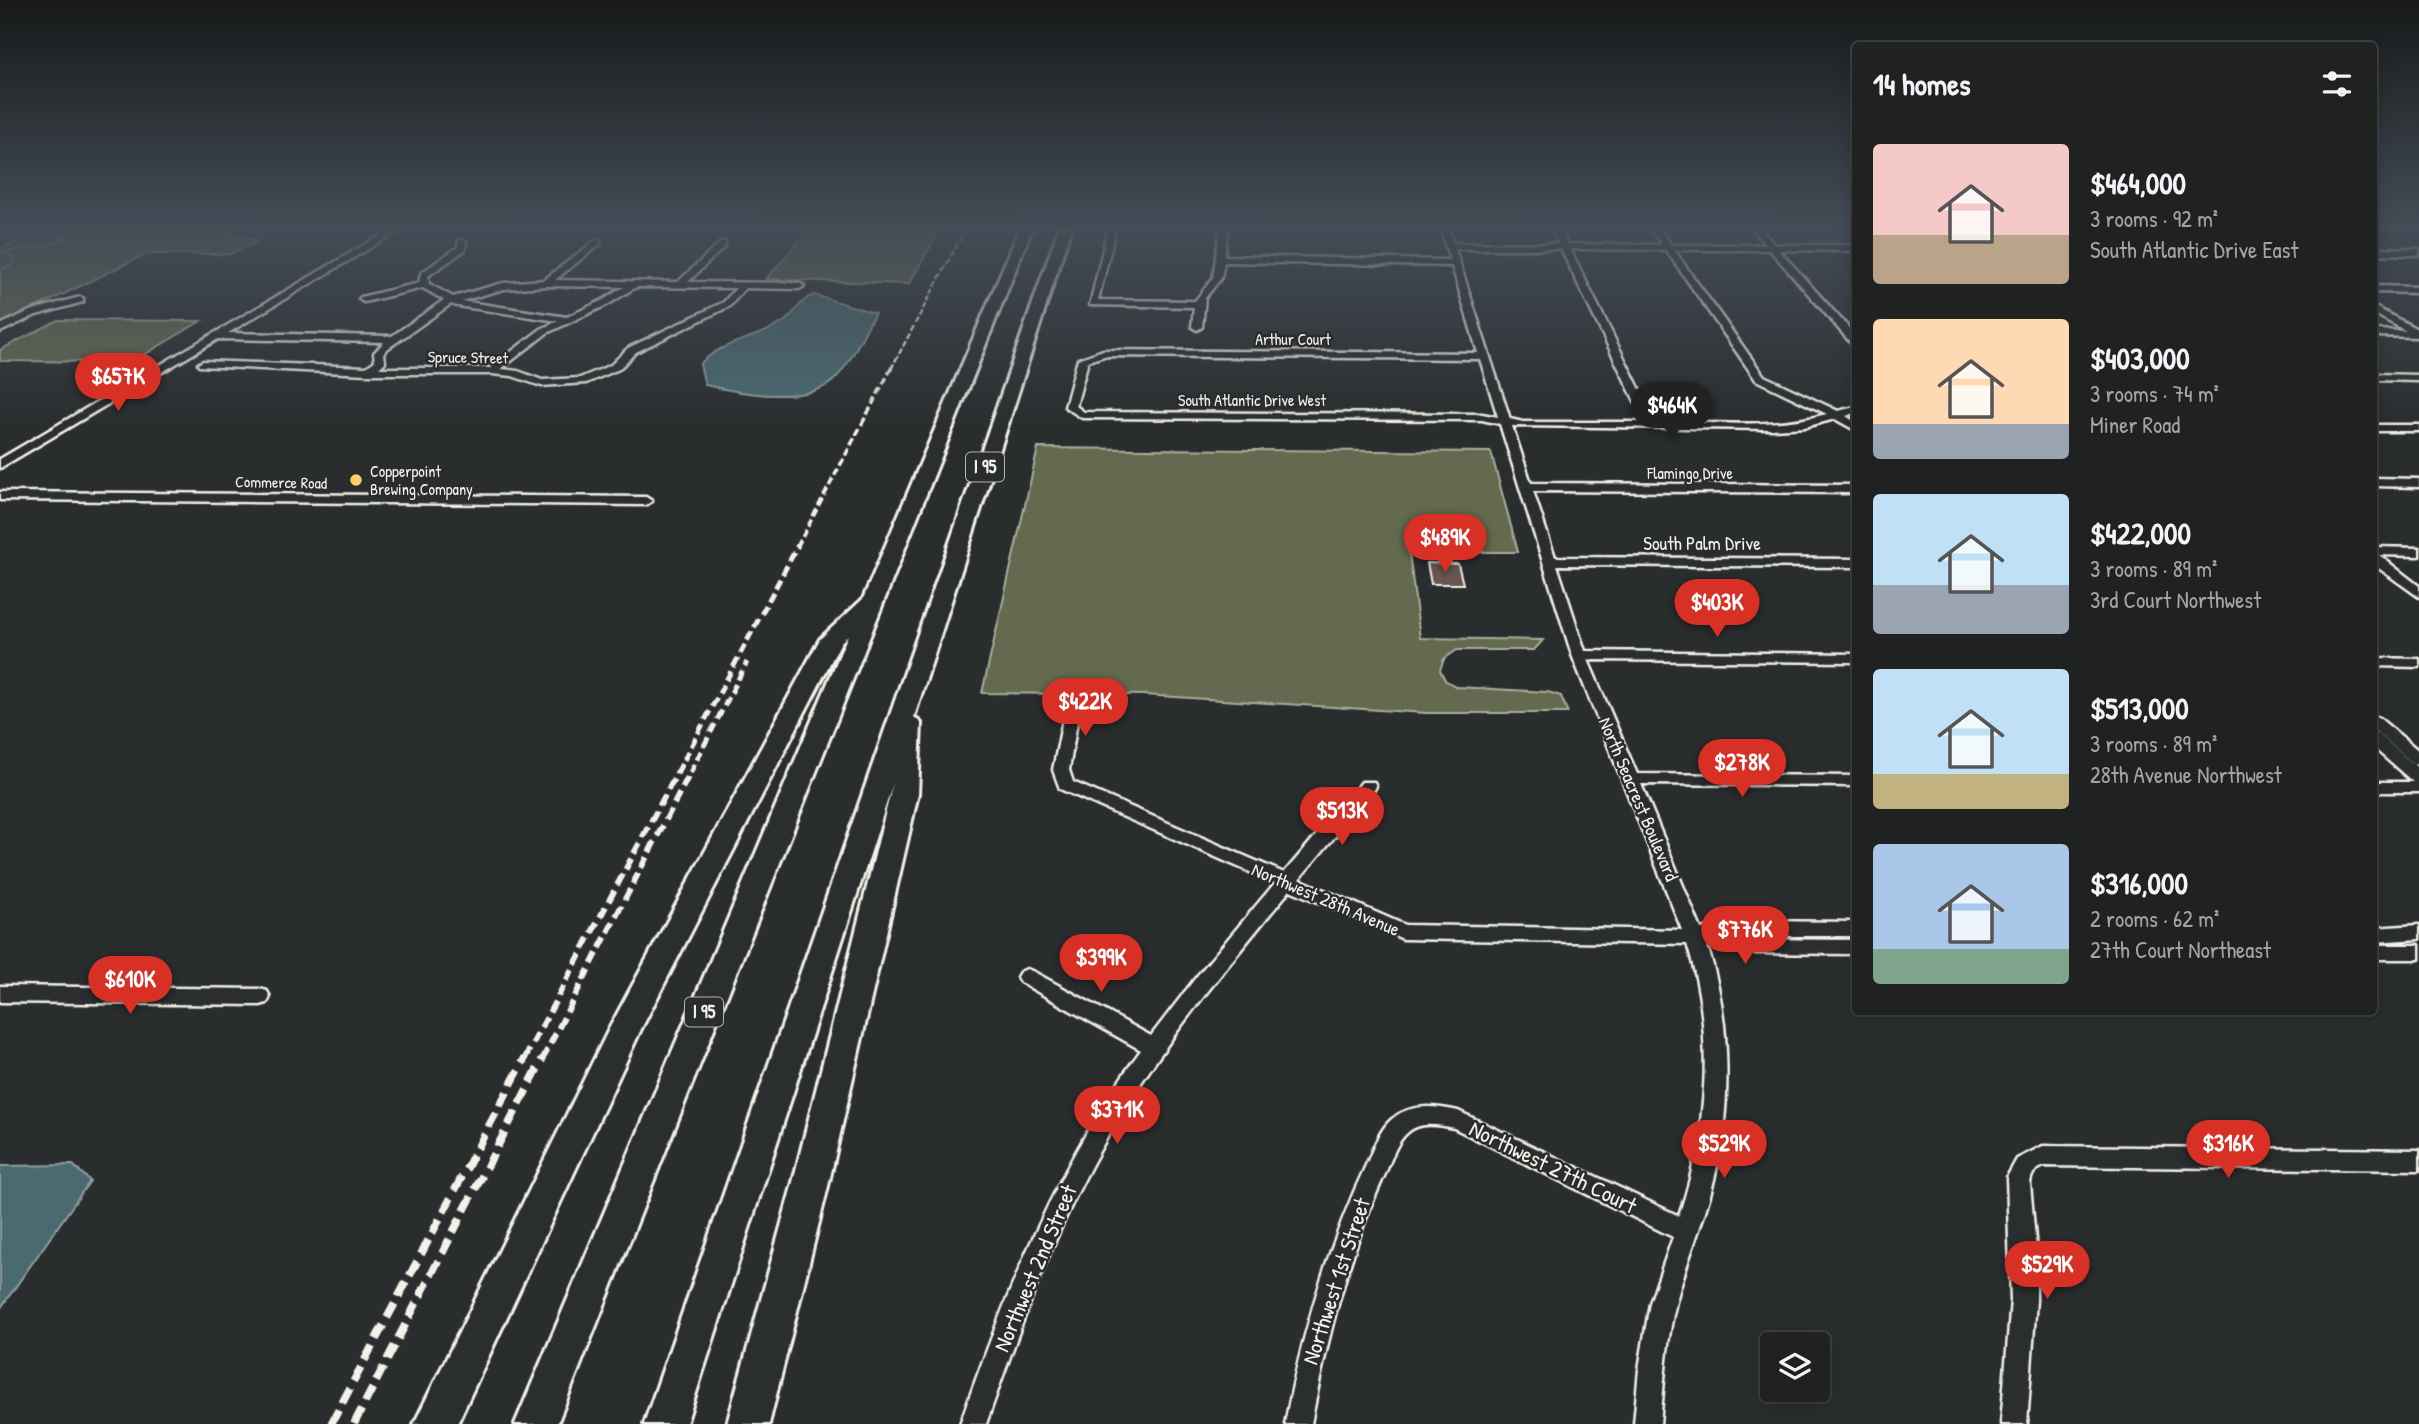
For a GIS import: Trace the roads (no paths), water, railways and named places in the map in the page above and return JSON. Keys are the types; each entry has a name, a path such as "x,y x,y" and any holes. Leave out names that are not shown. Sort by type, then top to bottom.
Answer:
{"highway":[{"name":"I 95","path":"536,1424 998,294"},
{"name":"I 95","path":"665,1424 1043,294"},
{"path":"435,1424 653,974 831,639 871,600"},
{"path":"748,1424 813,1174 905,794 911,690"}],"street":[{"path":"0,464 287,294"},
{"path":"364,299 383,294"},
{"path":"444,294 487,309 565,319"},
{"path":"367,371 380,362 380,350 396,337 453,299 469,294"},
{"path":"492,371 544,331 618,294"},
{"name":"Spruce Street","path":"203,363 367,371 492,371 514,373 541,383 560,384 601,375 615,367 632,350 727,304 735,294"},
{"path":"1095,294 1093,303 1199,304"},
{"path":"1197,327 1199,304 1206,294"},
{"name":"North Seacrest Boulevard","path":"1465,294 1579,655 1695,937 1712,1008 1716,1078 1710,1140 1699,1192 1663,1303 1651,1369 1647,1424"},
{"path":"1588,294 1652,425"},
{"path":"1701,294 1760,378 1852,425"},
{"path":"1814,294 1852,338"},
{"path":"0,329 33,313 80,300"},
{"path":"2377,311 2419,334"},
{"path":"2377,333 2419,334"},
{"path":"220,334 396,337"},
{"name":"Arthur Court","path":"1102,354 1484,356"},
{"name":"South Atlantic Drive West","path":"1102,354 1083,359 1070,408 1082,415 1482,417 1505,421"},
{"path":"2377,377 2419,378"},
{"path":"1505,421 1523,425 1784,426 1852,411"},
{"path":"1837,415 1852,419"},
{"path":"2377,428 2419,428"},
{"path":"2377,482 2419,483"},
{"name":"Flamingo Drive","path":"1525,487 1852,489"},
{"name":"Commerce Road","path":"0,496 646,501"},
{"path":"2377,551 2419,552"},
{"path":"2377,560 2419,593"},
{"name":"South Palm Drive","path":"1548,561 1852,563"},
{"path":"1579,655 1852,658"},
{"path":"2377,662 2419,663"},
{"name":"Northwest 28th Avenue","path":"1073,697 1062,778 1075,791 1403,932 1695,937"},
{"path":"2377,724 2419,760"},
{"path":"2377,741 2419,778"},
{"path":"1630,779 1852,781"},
{"name":"Northwest 2nd Street","path":"973,1424 1004,1335 1039,1249 1076,1174 1114,1107 1154,1047 1368,786"},
{"path":"2377,787 2419,787"},
{"path":"1695,937 1739,928 1852,929"},
{"path":"2377,934 2419,932"},
{"path":"1695,937 1746,946 1852,947"},
{"path":"2377,952 2419,952"},
{"path":"1027,978 1154,1047"},
{"path":"0,994 260,997"},
{"name":"Northwest 27th Court","path":"1418,1117 1435,1115 1458,1120 1685,1231"},
{"name":"Northwest 1st Street","path":"1298,1424 1317,1332 1339,1256 1361,1201 1394,1132 1404,1123 1418,1117"},
{"path":"2014,1424 2024,1320 2024,1249 2018,1183 2021,1171 2029,1161 2043,1156 2419,1160"}],"water":[{"path":"814,295 875,313 852,356 836,378 824,387 792,395 755,394 705,385 700,364 709,356 729,345 772,329"},
{"path":"73,1165 90,1181 0,1309 0,1166"}],"railway":[{"path":"891,369 931,294"},
{"path":"797,547 892,367"},
{"path":"677,773 798,545"},
{"path":"690,773 747,662"},
{"path":"524,1060 678,771"},
{"path":"542,1060 691,771"},
{"path":"331,1424 525,1058"},
{"path":"354,1424 543,1058"}],"place":[{"name":"Copperpoint Brewing Company","path":"356,480"}]}
